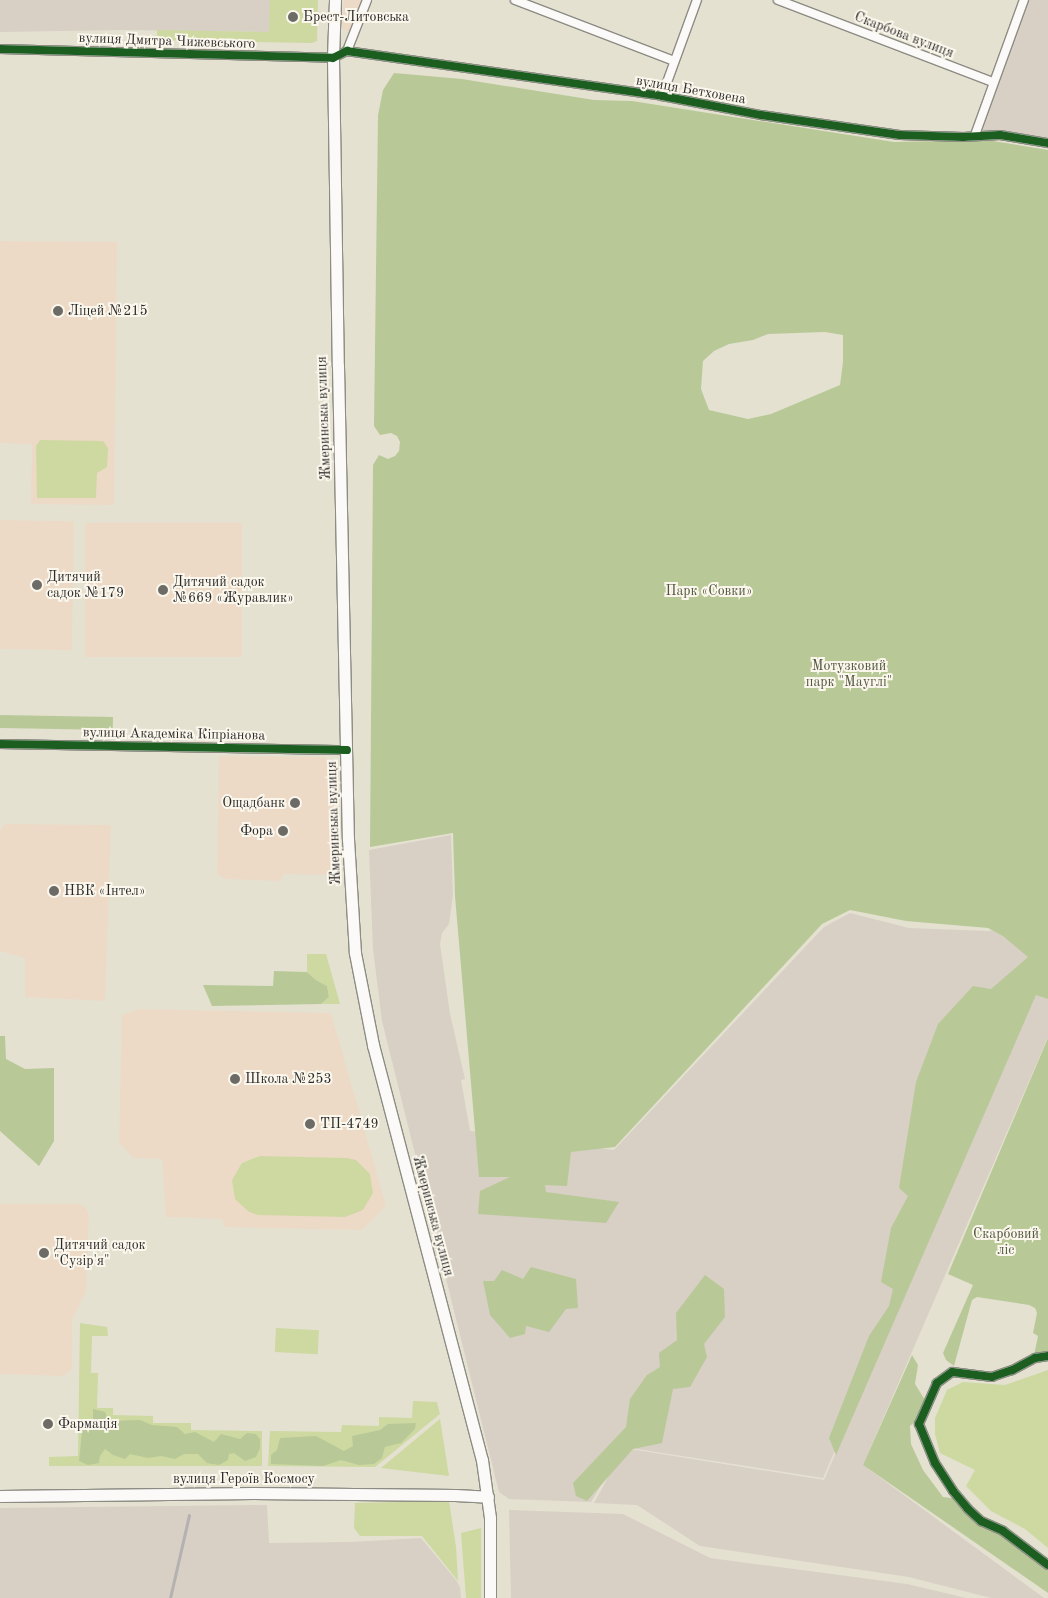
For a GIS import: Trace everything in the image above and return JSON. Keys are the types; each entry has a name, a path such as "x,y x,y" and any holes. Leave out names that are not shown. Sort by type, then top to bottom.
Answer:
{"main road":[{"name":"Жмеринська вулиця","path":"335,0 333,58 348,840 358,973 373,1045 482,1460 490,1518 490,1598"},
{"name":"вулиця Героїв Космосу","path":"0,1496 259,1493 456,1495 488,1498"}],"street":[{"path":"333,58 347,51 367,0"},
{"path":"515,0 674,62"},
{"path":"662,96 697,0"},
{"name":"Скарбова вулиця","path":"778,0 993,82"},
{"path":"975,136 1024,0"},
{"name":"вулиця Дмитра Чижевського","path":"0,49 333,58"},
{"name":"вулиця Бетховена","path":"347,51 536,80 662,96 761,115 900,135 1000,135 1048,143"},
{"name":"вулиця Академіка Кіпріанова","path":"0,744 347,750"},
{"path":"1048,1356 1035,1358 1012,1370 992,1376 952,1372 937,1383 919,1424 935,1463 953,1491 968,1509 980,1521 1003,1531 1048,1565"}],"shaded area":[{"path":"0,0 270,0 270,32 124,30 0,32"},
{"path":"344,0 363,0 351,32 342,29"},
{"path":"1024,0 1048,0 1048,143 975,135"},
{"name":"Ліцей №215","path":"0,241 117,242 114,505 31,504 32,444 0,443"},
{"name":"Дитячий садок №179","path":"0,520 74,521 72,650 0,649"},
{"name":"Дитячий садок №669 «Журавлик»","path":"85,523 242,523 242,657 85,657"},
{"path":"219,756 325,757 333,762 339,774 338,875 284,874 280,881 226,879 217,874"},
{"name":"НВК «Інтел»","path":"5,824 111,825 105,1001 25,997 25,958 0,951 0,831"},
{"path":"451,835 453,895 449,924 442,933 440,944 450,1014 465,1079 461,1080 470,1131 614,1150 824,927 850,913 909,928 988,931 1030,923 1033,992 823,1478 624,1447 591,1502 509,1499 499,1492 382,1021 373,949 369,850"},
{"path":"1036,994 1048,999 1048,1037 863,1465 1044,1598 991,1598 909,1577 700,1546 637,1505 594,1503 624,1448 824,1480"},
{"name":"Школа №253","path":"139,1009 331,1013 386,1206 362,1230 224,1227 222,1219 166,1217 162,1159 133,1158 119,1142 122,1015"},
{"name":"Дитячий садок \"Сузір'я\"","path":"0,1204 80,1204 86,1208 89,1215 86,1292 72,1320 72,1369 64,1376 0,1374"},
{"path":"267,1505 269,1543 351,1542 421,1538 456,1580 460,1587 461,1598 0,1598 0,1508"},
{"path":"509,1510 623,1514 710,1558 907,1584 966,1598 511,1598"}],"green space":[{"path":"270,0 318,0 317,41 312,43 157,40 157,30 269,32"},
{"name":"Парк «Совки»","path":"394,73 462,79 594,100 632,101 894,142 987,140 1048,150 1048,999 1036,995 836,1455 829,1438 869,1336 889,1306 893,1289 881,1282 891,1228 908,1196 899,1188 916,1082 938,1024 973,986 991,989 1028,957 1003,936 988,928 906,921 850,910 822,924 615,1147 571,1152 567,1186 545,1185 546,1192 619,1202 606,1223 478,1214 480,1191 510,1177 479,1177 455,896 453,833 370,847 373,465 379,455 388,459 395,456 399,451 400,442 397,436 391,433 380,435 374,426 378,115 383,90","holes":["825,332 843,335 843,362 840,385 771,414 748,419 709,410 701,389 703,361 714,351 729,344 753,340 768,334"]},
{"path":"40,440 103,441 108,448 107,467 97,473 96,498 37,498 36,446"},
{"path":"0,715 113,717 113,730 0,728"},
{"path":"307,954 326,954 340,1004 321,1004 329,997 327,986 307,972"},
{"path":"274,971 307,972 327,986 329,997 321,1004 212,1006 203,985 273,986"},
{"path":"0,1036 5,1036 6,1059 25,1069 54,1068 54,1141 39,1166 0,1131"},
{"name":"Скарбовий ліс","path":"1048,1038 1048,1353 1034,1355 1038,1336 1033,1333 1037,1313 1035,1308 1029,1305 977,1297 972,1300 954,1366 946,1360 943,1353 973,1285 948,1274"},
{"path":"260,1156 347,1158 356,1160 370,1174 373,1193 363,1210 345,1217 258,1215 249,1212 235,1199 232,1180 242,1163"},
{"path":"531,1267 576,1279 578,1308 566,1309 549,1332 526,1326 525,1334 510,1338 490,1315 483,1281 494,1281 502,1270 523,1279"},
{"path":"705,1275 724,1289 725,1317 704,1344 707,1357 690,1387 673,1389 662,1443 633,1449 587,1501 576,1496 573,1483 626,1427 630,1399 647,1375 660,1367 659,1353 677,1340 676,1313"},
{"path":"80,1323 107,1327 108,1336 92,1336 91,1373 98,1373 97,1408 113,1408 113,1415 153,1416 153,1423 191,1423 191,1430 262,1431 262,1466 49,1466 49,1457 78,1456"},
{"path":"276,1328 319,1330 318,1354 275,1352"},
{"path":"912,1355 918,1365 915,1384 925,1400 916,1421 910,1426 911,1444 923,1470 943,1497 959,1499 957,1502 978,1524 1004,1537 1048,1570 1048,1593 863,1465"},
{"path":"1048,1370 1048,1548 1025,1529 991,1511 966,1486 975,1470 940,1453 935,1434 935,1418 947,1390 963,1382 1005,1385"},
{"path":"413,1401 437,1402 440,1414 375,1467 268,1466 270,1431 341,1432 342,1425 379,1426 379,1417 412,1418"},
{"path":"93,1409 105,1412 109,1421 140,1420 152,1425 177,1427 185,1434 195,1432 214,1442 221,1434 240,1439 247,1433 256,1434 260,1439 260,1448 256,1457 245,1461 234,1453 229,1454 228,1460 219,1465 207,1463 198,1454 184,1454 175,1459 161,1456 148,1458 130,1454 125,1459 113,1455 105,1449 100,1456 99,1463 88,1465 79,1461 83,1422 93,1420"},
{"path":"440,1419 449,1476 381,1468"},
{"path":"416,1423 415,1429 401,1443 385,1447 382,1458 374,1464 359,1465 341,1460 323,1466 271,1464 271,1455 277,1450 280,1438 316,1436 344,1451 353,1446 352,1436 380,1430 388,1424"},
{"path":"449,1501 456,1547 458,1581 422,1536 360,1536 354,1528 355,1503"},
{"path":"481,1528 481,1598 466,1598 461,1533"}],"railway":[{"path":"170,1598 189,1515"}],"cycle path":[{"path":"0,49 333,58 347,51 662,96 761,115 900,135 963,137 1000,135 1048,143"},
{"path":"0,744 347,750"},
{"path":"1048,1356 1035,1358 1012,1370 992,1377 952,1372 937,1383 919,1424 935,1463 953,1491 968,1509 981,1521 1003,1531 1048,1565"}],"place":[{"name":"Брест-Литовська","path":"293,17"},
{"name":"Ліцей №215","path":"58,311"},
{"name":"Дитячий садок №179","path":"37,585"},
{"name":"Дитячий садок №669 «Журавлик»","path":"163,590"},
{"name":"Ощадбанк","path":"295,803"},
{"name":"Фора","path":"283,831"},
{"name":"НВК «Інтел»","path":"54,891"},
{"name":"Школа №253","path":"235,1079"},
{"name":"ТП-4749","path":"310,1124"},
{"name":"Дитячий садок \"Сузір'я\"","path":"44,1253"},
{"name":"Фармація","path":"48,1424"}],"park label":[{"name":"Мотузковий парк \"Мауглі\"","path":"849,674"}]}
